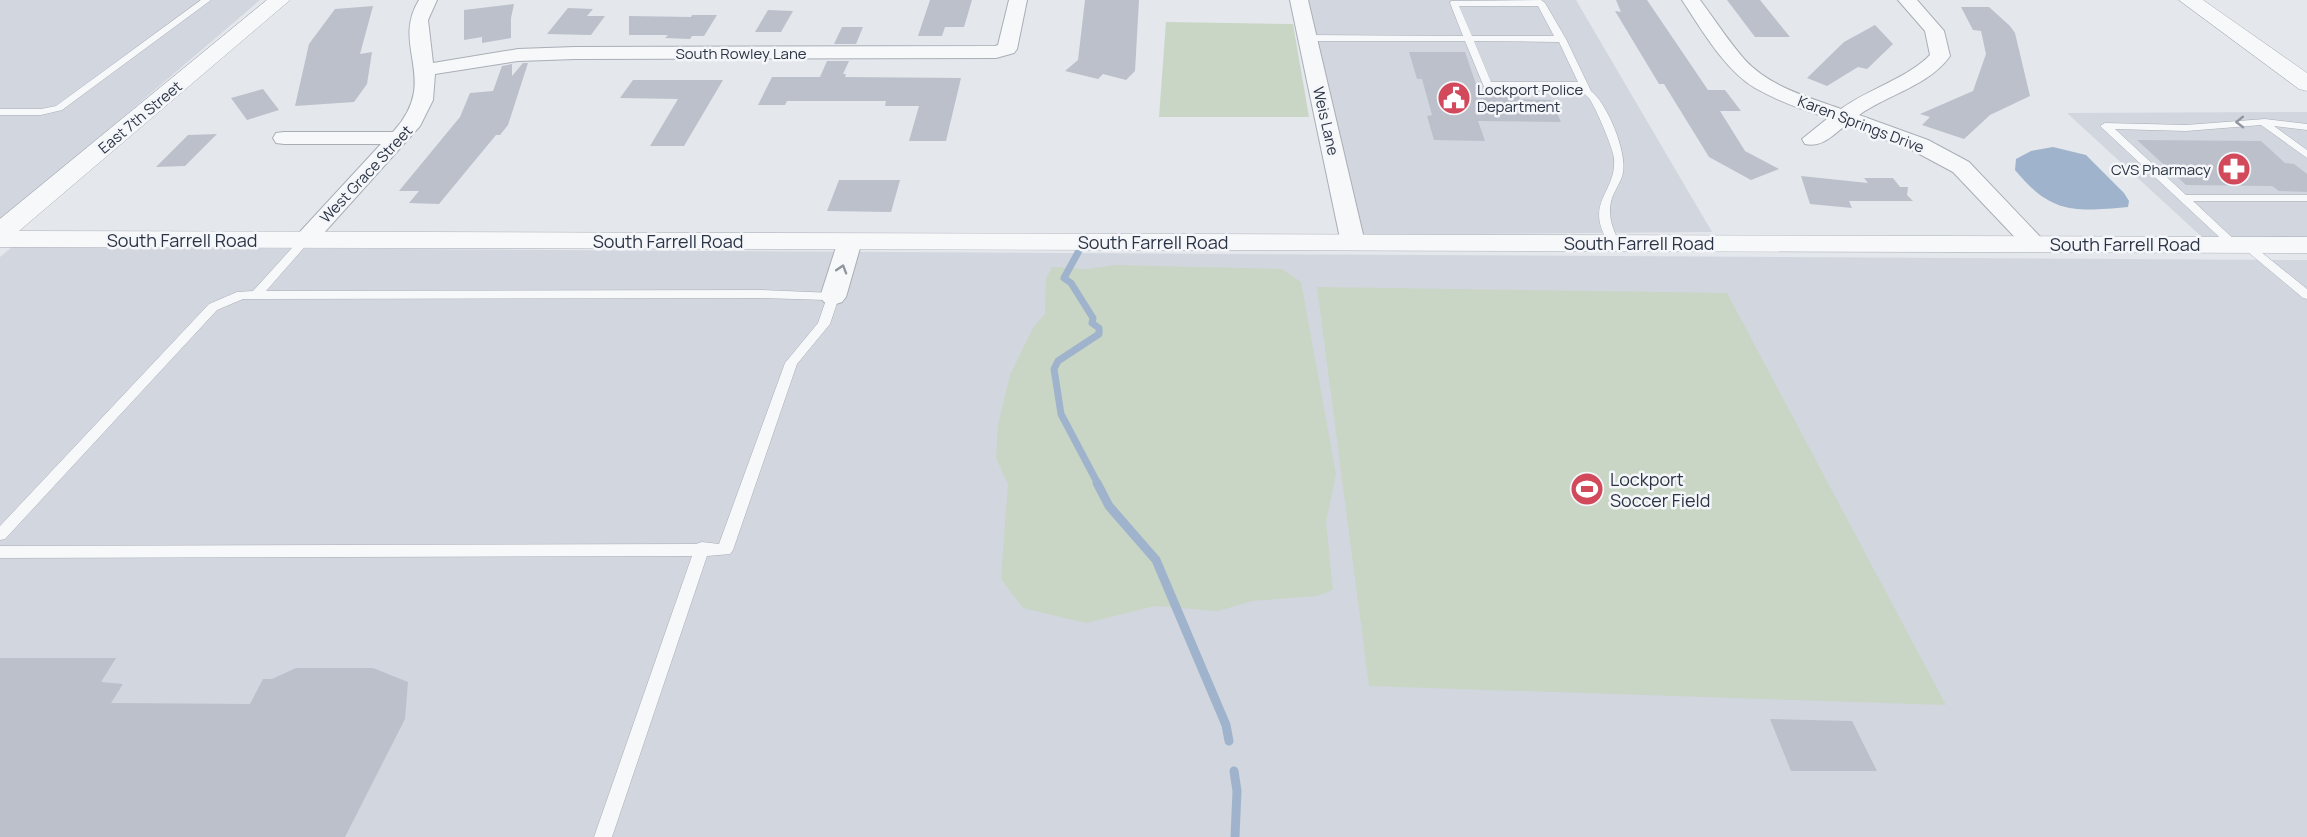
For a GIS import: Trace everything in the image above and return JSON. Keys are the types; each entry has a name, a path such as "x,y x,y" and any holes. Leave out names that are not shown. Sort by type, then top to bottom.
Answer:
{"street":[{"name":"East 7th Street","path":"0,233 280,0"},
{"name":"West Grace Street","path":"305,240 413,122 420,109 424,99 425,70 417,29 429,0"},
{"name":"South Rowley Lane","path":"425,70 518,55 575,53 996,52 1008,49 1018,0"},
{"name":"Weis Lane","path":"1299,0 1353,243"},
{"name":"Karen Springs Drive","path":"1691,0 1739,66 1761,83 1844,118 1920,145 1962,167 2035,244"},
{"path":"1814,140 1875,95 1913,79 1930,68 1940,56 1940,40 1931,24 1908,0"},
{"path":"2189,0 2307,84"},
{"path":"284,138 396,138"},
{"name":"South Farrell Road","path":"0,239 2307,245"},
{"path":"833,297 850,241"}],"lane":[{"path":"0,112 41,112 59,108 207,0"},
{"path":"1585,89 1487,85 1454,3 1541,3 1585,89 1584,98 1593,112 1601,115 1619,158 1618,174 1606,200 1605,227 1614,243"},
{"path":"1307,38 1560,39"},
{"path":"2304,125 2230,122 2197,127 2105,126 2183,198 2240,245 2307,295"},
{"path":"2263,122 2307,155"},
{"path":"2183,198 2307,198"},
{"path":"256,295 305,240"},
{"path":"0,535 213,307 241,295 762,294 833,297 824,324 790,363 726,550 702,548 0,552"},
{"path":"603,837 702,548"}],"shaded area":[{"path":"0,0 260,0 0,222"},
{"path":"1308,0 1576,0 1712,232 1358,235"},
{"path":"2307,112 2307,239 2203,238 2067,113"},
{"path":"12,247 2307,260 2307,837 0,837 0,257"}],"green space":[{"path":"1166,22 1293,24 1309,117 1159,117"},
{"path":"1115,265 1282,269 1301,282 1336,474 1326,522 1333,590 1317,596 1252,601 1218,611 1155,606 1086,623 1023,608 1001,579 1008,484 996,458 998,425 1010,375 1033,328 1045,314 1046,279 1052,267 1087,269"},
{"name":"Lockport Soccer Field","path":"1317,287 1727,293 1946,705 1369,686"}],"water":[{"path":"2053,147 2086,155 2124,193 2129,201 2128,207 2078,209 2065,207 2040,195 2015,170 2016,159 2031,151"}],"building":[{"path":"930,0 972,0 964,27 945,27 942,36 918,36"},
{"path":"1085,0 1139,0 1135,71 1126,80 1103,74 1098,79 1065,71 1078,60"},
{"path":"1616,0 1647,0 1708,90 1725,90 1741,111 1720,111 1745,151 1779,169 1751,180 1709,157 1664,84 1659,84 1615,11 1621,12"},
{"path":"1727,0 1760,0 1790,37 1755,37"},
{"path":"514,4 511,38 482,43 482,37 464,40 464,10"},
{"path":"373,6 360,54 372,52 367,84 354,102 295,106 309,44 335,9"},
{"path":"1961,7 1989,7 2010,26 2015,33 2030,96 1990,115 1964,139 1922,125 1930,117 1920,114 1973,91 1986,54 1981,31 1973,30"},
{"path":"568,8 593,9 587,16 605,16 591,35 547,34"},
{"path":"768,10 793,11 781,32 755,32"},
{"path":"692,15 717,15 704,36 692,36 690,39 665,38 668,35 629,35 629,16 691,17"},
{"path":"1875,25 1893,44 1867,69 1858,67 1827,86 1807,78 1844,42"},
{"path":"842,27 863,27 856,44 834,44"},
{"name":"Lockport Police Department","path":"1409,52 1465,52 1480,96 1519,96 1520,99 1551,100 1561,122 1478,121 1485,141 1434,140 1427,116 1432,115 1422,79 1417,79"},
{"path":"827,61 849,61 843,74 846,74 845,77 961,78 946,141 909,141 919,106 885,106 886,101 787,101 785,105 758,105 772,77 820,77"},
{"path":"523,63 528,63 508,125 500,135 496,135 439,204 409,203 419,191 399,191 460,117 470,93 493,91 502,66 512,64 512,76"},
{"path":"633,80 723,80 684,146 650,146 678,99 620,98"},
{"path":"263,89 279,110 247,120 231,98"},
{"path":"217,134 185,166 156,167 188,135"},
{"name":"CVS Pharmacy","path":"2137,140 2261,141 2285,163 2294,164 2307,174 2307,192 2279,191 2272,186 2186,185"},
{"path":"1801,176 1868,183 1864,178 1893,178 1900,187 1908,187 1907,195 1913,201 1849,201 1852,208 1810,204"},
{"path":"839,180 900,180 891,212 827,211"},
{"path":"0,658 116,658 101,682 123,684 111,703 250,704 263,679 272,679 296,668 373,668 408,682 405,719 345,837 0,837"},
{"path":"1770,719 1852,721 1877,771 1791,771"}],"waterway":[{"path":"1081,247 1064,278 1071,283 1093,318 1092,323 1099,328 1099,334 1058,361 1054,369 1061,414 1098,484"},
{"path":"1097,483 1109,506 1156,560 1226,725 1229,741"},
{"path":"1234,771 1237,791 1235,837"}],"place":[{"name":"Lockport Police Department","path":"1454,98"},
{"name":"CVS Pharmacy","path":"2234,169"},
{"name":"Lockport Soccer Field","path":"1587,489"}]}
